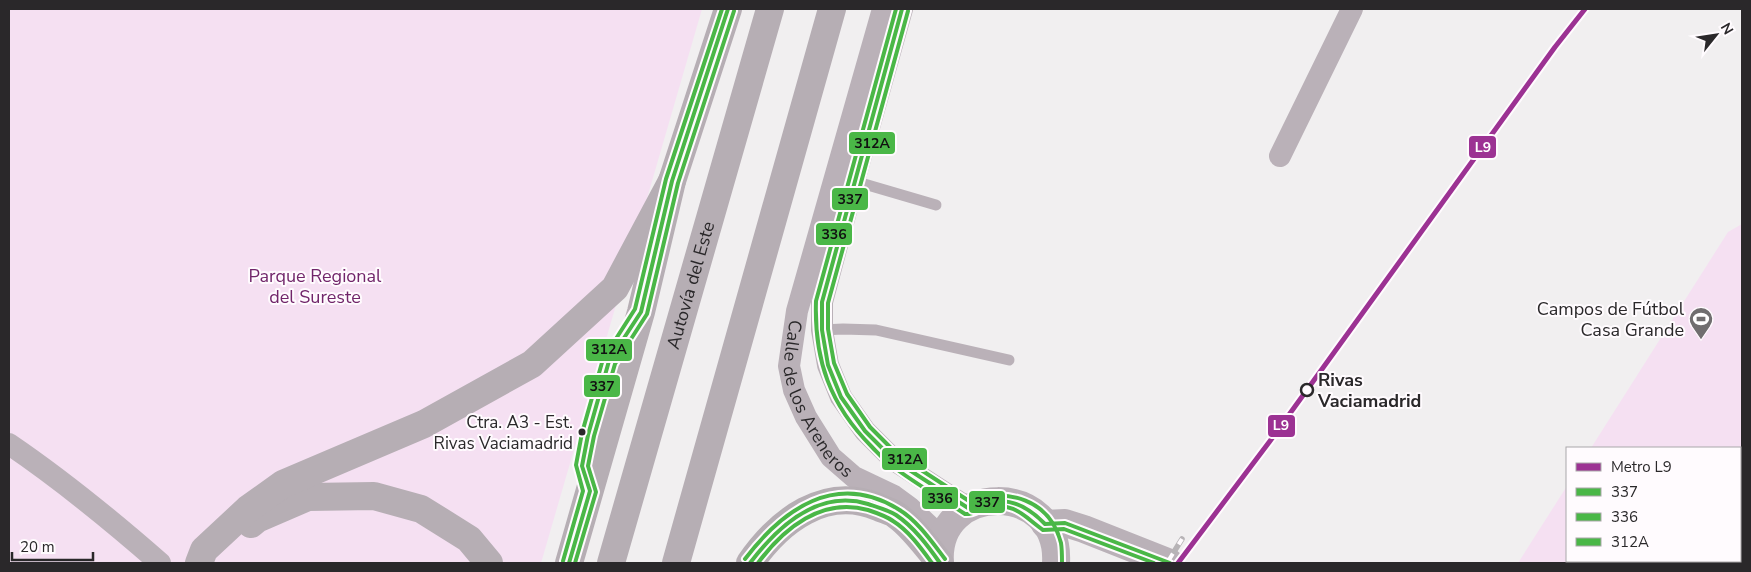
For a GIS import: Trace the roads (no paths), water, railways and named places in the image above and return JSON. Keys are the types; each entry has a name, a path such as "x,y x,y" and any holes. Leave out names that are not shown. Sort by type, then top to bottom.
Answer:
{"highway":[{"path":"569,563 641,312 672,181 728,9"},
{"name":"Autovía del Este","path":"611,563 770,9"},
{"path":"676,563 832,9"},
{"path":"199,563 204,550 248,509 283,484 424,424 532,364 615,288 672,181"},
{"path":"211,563 257,519 282,508 308,498 374,496 421,509 468,538 489,563"},
{"path":"750,563 760,549 782,526 805,510 825,503 852,500 896,514 916,535 941,555"}],"street":[{"name":"Calle de los Areneros","path":"883,9 797,311 788,366 794,390 806,417 831,457 854,477 894,496 910,507 941,555"},
{"name":"Calle de los Areneros","path":"902,9 822,302 822,330 828,365 842,397 865,431 894,460 968,508"},
{"path":"1280,156 1352,9"},
{"path":"9,444 46,470 160,563"},
{"path":"941,555 952,522 968,508 991,500 1009,501 1032,511 1045,524 1054,543 1056,563"},
{"path":"1045,524 1065,523 1170,563"}],"lane":[{"path":"854,181 936,205"},
{"path":"822,330 843,328 876,330 1009,360"}],"railway":[{"path":"1167,563 1182,539"}],"metro line":[{"name":"L9","path":"1178,563 1270,441 1555,47 1585,9"}],"place":[{"name":"Campos de Fútbol Casa Grande","path":"1701,340"},
{"name":"Rivas Vaciamadrid","path":"1307,390"},
{"name":"Ctra. A3 - Est. Rivas Vaciamadrid","path":"582,432"}],"park label":[{"name":"Parque Regional del Sureste","path":"315,286"}]}
